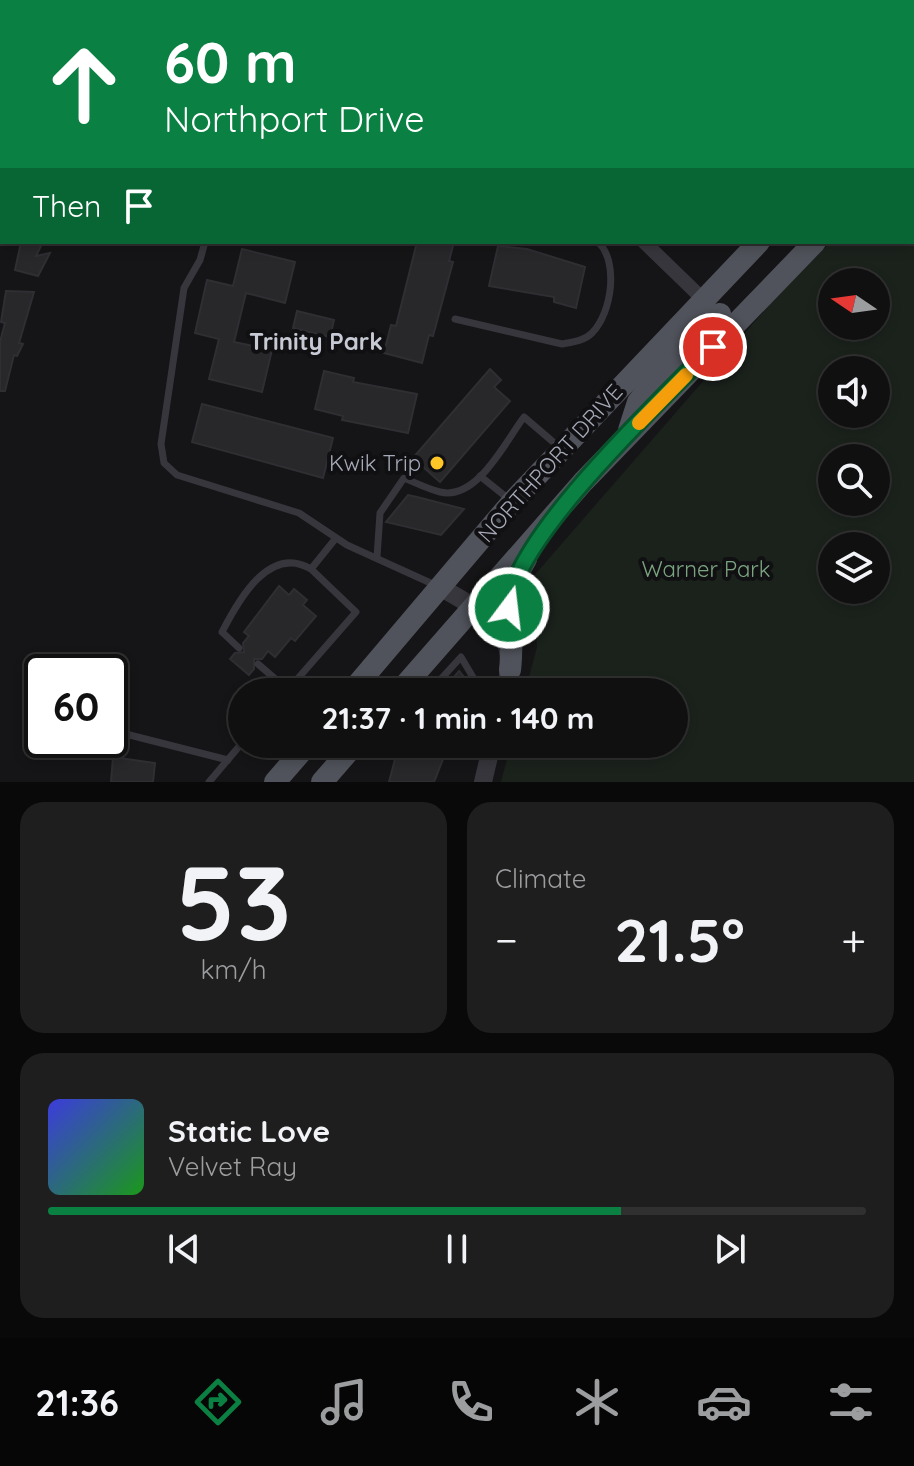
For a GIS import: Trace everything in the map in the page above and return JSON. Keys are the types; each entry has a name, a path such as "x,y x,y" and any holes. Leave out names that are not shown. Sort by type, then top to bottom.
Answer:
{"main road":[{"name":"NORTHPORT DRIVE","path":"418,678 442,660 472,606 628,435 638,402 719,313 758,244"},
{"name":"NORTHPORT DRIVE","path":"363,678 561,448 719,313 812,244"},
{"path":"510,670 514,636 509,599 513,582 583,482"},
{"path":"281,778 297,758"},
{"path":"322,782 343,758"}],"street":[{"path":"646,244 719,313"},
{"path":"440,587 472,606 506,637 508,678"},
{"path":"483,782 489,758"}],"lane":[{"path":"204,244 200,260 184,288 161,444 164,463 177,475 194,483 272,502 299,513 336,538 440,587"},
{"path":"455,319 562,344 580,341 597,327 610,283 609,258 599,244"},
{"path":"377,557 380,513 404,478 442,493 462,492 480,476 524,417 561,448"},
{"path":"480,476 512,502"},
{"path":"311,569 336,538"},
{"path":"239,648 222,632 237,602 268,568 302,564 356,612 298,678"},
{"path":"438,678 442,660 461,657 473,678"},
{"path":"258,664 273,678"},
{"path":"128,735 228,760 209,782"}],"green space":[{"name":"Warner Park","path":"829,244 914,244 914,782 501,782 507,758 688,758 688,678 529,678 537,647 532,578 783,289"}],"building":[{"path":"21,244 42,244 36,256 50,253 38,276 15,270"},
{"path":"416,244 453,244 449,261 453,262 433,336 429,335 422,363 384,353 391,325 396,326"},
{"path":"498,246 527,249 585,267 576,308 554,302 554,297 489,286"},
{"path":"242,249 295,262 285,303 246,293 234,342 272,350 262,392 209,379 219,339 195,333 207,280 233,286"},
{"path":"6,291 34,292 19,343 23,344 17,356 14,355 5,391 0,391 0,342 5,323 1,322"},
{"path":"297,311 334,320 330,337 293,328"},
{"path":"490,369 501,380 494,387 510,401 440,482 413,458"},
{"path":"324,371 354,378 353,382 417,394 408,433 342,420 343,416 315,409"},
{"path":"202,404 333,438 323,478 192,442"},
{"name":"Kwik Trip","path":"408,495 464,509 441,535 386,522"},
{"path":"279,586 289,595 294,589 307,600 303,605 316,616 295,641 291,638 275,657 268,651 262,659 254,659 254,669 249,675 230,659 235,653 244,652 243,643 249,636 244,632"},
{"path":"459,671 465,678 453,678"},
{"path":"113,758 155,763 153,782 111,782"},
{"path":"395,758 443,758 434,782 389,782"}],"slow traffic":[{"path":"639,423 686,375"}],"place":[{"name":"Kwik Trip","path":"437,463"}],"district":[{"name":"Trinity Park","path":"316,342"}],"route":[{"path":"509,608 513,582 524,561 583,482 713,347"}]}
